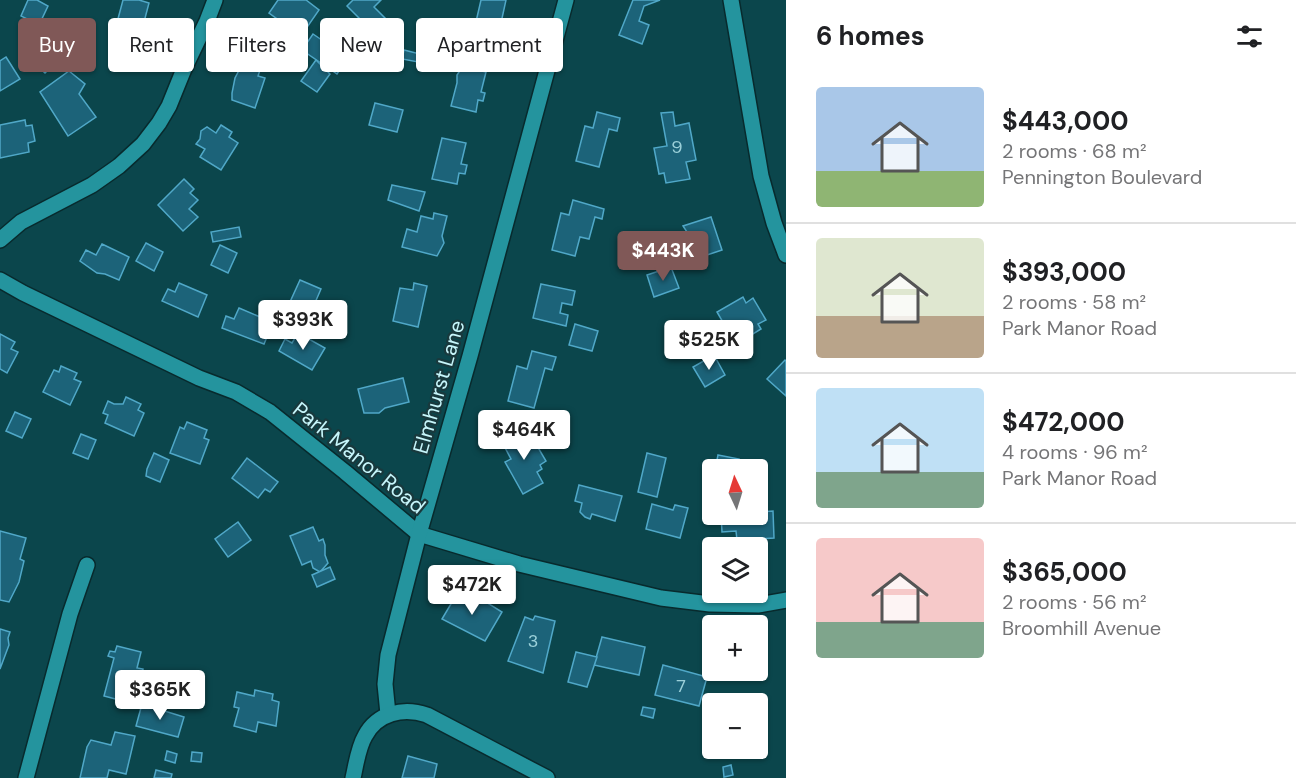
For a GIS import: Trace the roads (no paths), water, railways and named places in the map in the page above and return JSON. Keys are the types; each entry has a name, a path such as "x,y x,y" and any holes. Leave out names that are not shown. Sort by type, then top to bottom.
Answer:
{"street":[{"path":"0,240 21,222 92,185 119,166 143,144 169,106 214,0"},
{"name":"Elmhurst Lane","path":"388,714 385,684 387,655 566,0"},
{"path":"731,0 761,176 786,255"},
{"name":"Park Manor Road","path":"0,280 22,293 199,378 236,392 270,412 419,534 519,564 662,598 710,604 759,605 786,600"},
{"path":"26,778 70,615 87,565"},
{"path":"353,778 364,737 371,727 388,714 403,711 427,715 547,778"}]}
